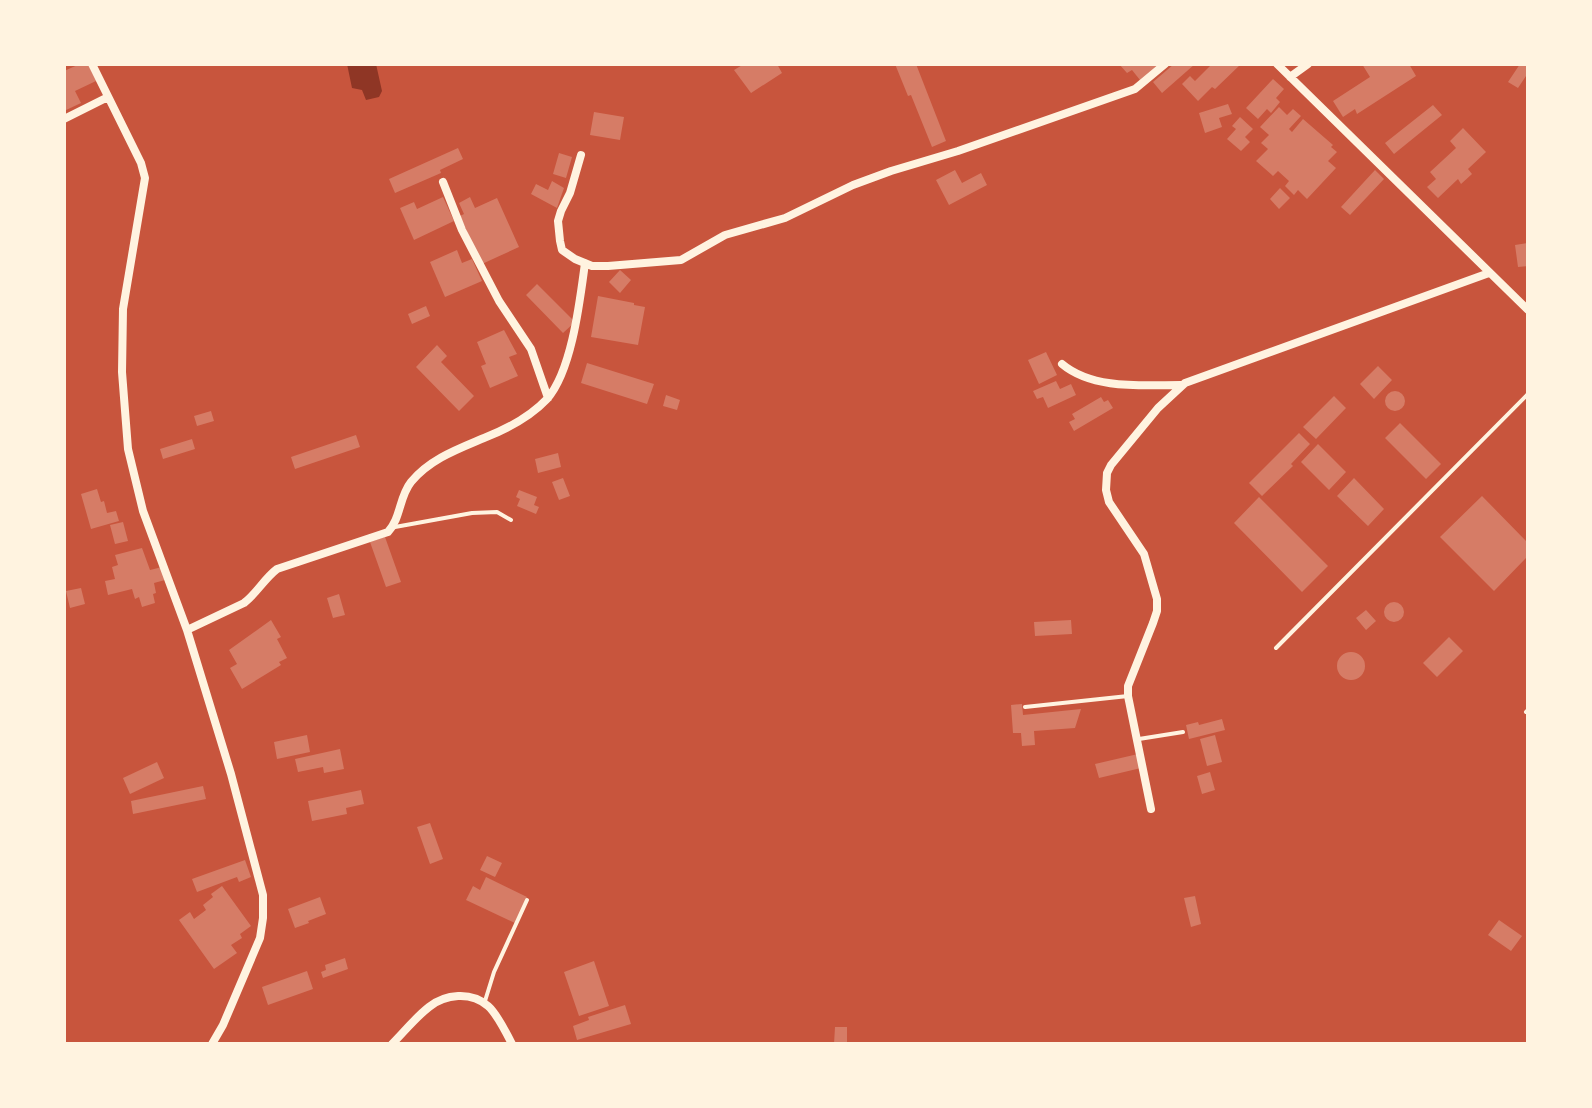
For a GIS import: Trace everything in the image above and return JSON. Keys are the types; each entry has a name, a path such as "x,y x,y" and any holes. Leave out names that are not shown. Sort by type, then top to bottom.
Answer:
{"street":[{"path":"92,64 141,163 145,178 123,309 122,372 128,449 143,511 187,630 231,774 263,895 260,938 212,1044"},
{"path":"581,155 558,221 562,250 592,266 681,260 725,235 785,218 853,185 1135,89 1165,64"},
{"path":"1277,64 1528,310"},
{"path":"1290,77 1308,64"},
{"path":"64,119 108,97"},
{"path":"443,182 462,230 499,301 531,349 548,398"},
{"path":"187,630 244,603 277,569 388,532 393,527 410,483 429,466 446,453 512,425 548,398 564,366 575,327 585,263"},
{"path":"1151,809 1128,686 1157,611 1157,599 1144,554 1109,502 1106,490 1111,465 1181,385 1489,273"},
{"path":"1062,364 1081,377 1095,380 1181,385"},
{"path":"392,1044 430,1006 463,995 490,1007 512,1044"}],"lane":[{"path":"1276,648 1528,394"},
{"path":"393,527 472,513 497,512 511,520"},
{"path":"1025,707 1128,696"},
{"path":"1137,739 1183,732"},
{"path":"485,1004 494,972 527,900"}],"shaded area":[{"path":"347,64 376,64 382,91 379,97 366,100 362,90 352,88"}],"building":[{"path":"88,64 96,81 75,91 81,103 64,111 64,71"},
{"path":"744,64 777,64 782,73 751,93 734,70"},
{"path":"895,64 916,64 946,141 932,147"},
{"path":"1119,64 1159,64 1140,80 1132,70 1127,73"},
{"path":"1174,64 1195,64 1162,93 1153,82"},
{"path":"1212,64 1241,64 1198,101 1182,84 1190,76 1195,81"},
{"path":"1362,64 1409,64 1416,76 1357,114 1355,109 1343,117 1333,101 1370,77"},
{"path":"1520,64 1528,64 1528,73 1518,88 1508,82"},
{"path":"1273,79 1284,89 1276,98 1280,102 1271,113 1267,109 1258,119 1246,108"},
{"path":"1228,104 1232,114 1219,118 1222,127 1205,133 1199,113"},
{"path":"1433,105 1442,115 1394,154 1385,143"},
{"path":"1279,107 1287,115 1293,109 1301,116 1289,129 1292,132 1303,119 1337,152 1328,161 1336,168 1307,199 1298,190 1294,195 1285,186 1289,181 1278,171 1273,176 1256,161 1268,149 1261,143 1269,135 1260,127"},
{"path":"594,112 624,117 620,140 590,135"},
{"path":"1240,117 1253,129 1245,137 1250,142 1241,151 1227,139 1236,129 1232,126"},
{"path":"1463,128 1486,152 1468,169 1472,174 1461,184 1458,179 1438,198 1427,187 1436,179 1430,172 1456,148 1450,141"},
{"path":"458,148 463,159 440,170 441,173 395,193 389,179"},
{"path":"559,153 572,157 566,178 553,174"},
{"path":"955,170 962,183 981,173 987,185 949,205 936,180"},
{"path":"1375,170 1384,179 1350,215 1341,207"},
{"path":"552,181 564,188 557,208 531,194 536,184 548,190"},
{"path":"1280,188 1290,198 1279,209 1270,199"},
{"path":"443,197 454,221 414,240 400,208 414,202 417,209"},
{"path":"470,197 475,208 497,198 519,247 482,264 460,216 464,214 459,203"},
{"path":"1528,243 1528,266 1518,267 1515,245"},
{"path":"457,250 462,263 472,259 482,281 445,297 430,262"},
{"path":"620,270 631,280 620,293 609,282"},
{"path":"537,284 575,322 563,333 526,295"},
{"path":"598,296 645,307 638,345 591,337"},
{"path":"426,306 430,316 412,324 408,314"},
{"path":"504,330 517,354 509,357 518,376 490,388 481,366 486,364 477,342"},
{"path":"437,345 447,356 441,362 474,396 459,411 416,367"},
{"path":"1046,352 1057,375 1039,384 1028,360"},
{"path":"587,363 654,384 647,404 581,383"},
{"path":"1378,366 1392,380 1374,399 1360,384"},
{"path":"1056,381 1060,389 1071,384 1076,395 1048,408 1043,397 1037,399 1033,391"},
{"path":"1395,391 1402,394 1405,401 1402,408 1395,411 1388,408 1385,401 1388,394"},
{"path":"666,395 680,400 677,410 663,406"},
{"path":"1334,396 1346,408 1316,439 1303,427"},
{"path":"1101,397 1104,402 1108,400 1113,408 1074,431 1069,422 1075,419 1072,414"},
{"path":"211,411 214,421 197,426 194,416"},
{"path":"1400,423 1441,464 1426,479 1385,438"},
{"path":"1299,433 1310,444 1291,464 1293,466 1262,496 1249,483"},
{"path":"356,435 360,447 295,469 291,457"},
{"path":"192,439 195,449 163,459 160,449"},
{"path":"1318,444 1346,472 1329,490 1301,462"},
{"path":"558,453 561,467 538,473 535,459"},
{"path":"563,478 570,496 559,500 552,482"},
{"path":"1354,478 1384,509 1368,526 1337,496"},
{"path":"97,489 107,513 116,511 119,521 91,529 81,494"},
{"path":"519,490 537,497 534,505 539,507 536,514 517,506"},
{"path":"1482,496 1528,543 1528,556 1494,591 1440,537"},
{"path":"1259,497 1328,566 1302,592 1234,523"},
{"path":"123,522 128,541 115,544 110,525"},
{"path":"385,537 401,582 386,587 370,542"},
{"path":"142,548 150,570 162,567 165,580 154,583 155,603 142,607 132,589 108,595 105,581 115,579 112,567 118,565 115,555"},
{"path":"81,588 85,604 70,608 66,591"},
{"path":"339,594 345,615 333,618 327,598"},
{"path":"1394,602 1401,605 1404,612 1401,619 1394,622 1387,619 1384,612 1387,605"},
{"path":"1366,610 1376,621 1366,630 1356,618"},
{"path":"271,620 281,637 277,639 287,658 242,689 230,668 237,664 229,650"},
{"path":"1071,620 1072,634 1035,636 1034,622"},
{"path":"1449,637 1463,651 1437,677 1423,663"},
{"path":"1351,652 1361,656 1365,666 1361,676 1351,680 1341,676 1337,666 1341,656"},
{"path":"1022,704 1023,715 1081,709 1075,728 1034,731 1035,745 1022,746 1021,733 1013,733 1011,705"},
{"path":"1222,719 1225,730 1189,739 1186,725"},
{"path":"307,735 310,752 277,759 274,742"},
{"path":"1215,735 1222,762 1207,766 1200,739"},
{"path":"340,749 344,769 324,773 323,767 298,772 295,759"},
{"path":"1138,754 1141,768 1099,778 1095,764"},
{"path":"157,762 164,778 130,794 123,778"},
{"path":"1210,772 1215,790 1202,794 1197,776"},
{"path":"203,786 206,799 133,814 131,801"},
{"path":"361,790 364,804 346,808 347,814 312,821 308,801"},
{"path":"430,823 443,859 430,864 417,827"},
{"path":"487,856 502,863 495,877 480,870"},
{"path":"245,860 251,877 239,882 237,877 197,892 192,879"},
{"path":"486,877 527,897 515,923 466,900 473,886 480,890"},
{"path":"222,886 251,926 240,934 242,938 231,945 237,953 214,969 179,920 190,912 194,919 206,910 203,905"},
{"path":"1195,896 1201,924 1191,927 1184,898"},
{"path":"320,897 326,914 295,928 288,909"},
{"path":"1499,920 1522,936 1511,951 1488,935"},
{"path":"345,958 348,969 323,978 321,972 326,970 325,965"},
{"path":"594,961 609,1006 579,1016 564,972"},
{"path":"307,971 313,989 268,1005 262,987"},
{"path":"625,1005 631,1024 577,1040 573,1026 589,1020 588,1017"},
{"path":"835,1027 847,1027 847,1044 834,1044"}]}
